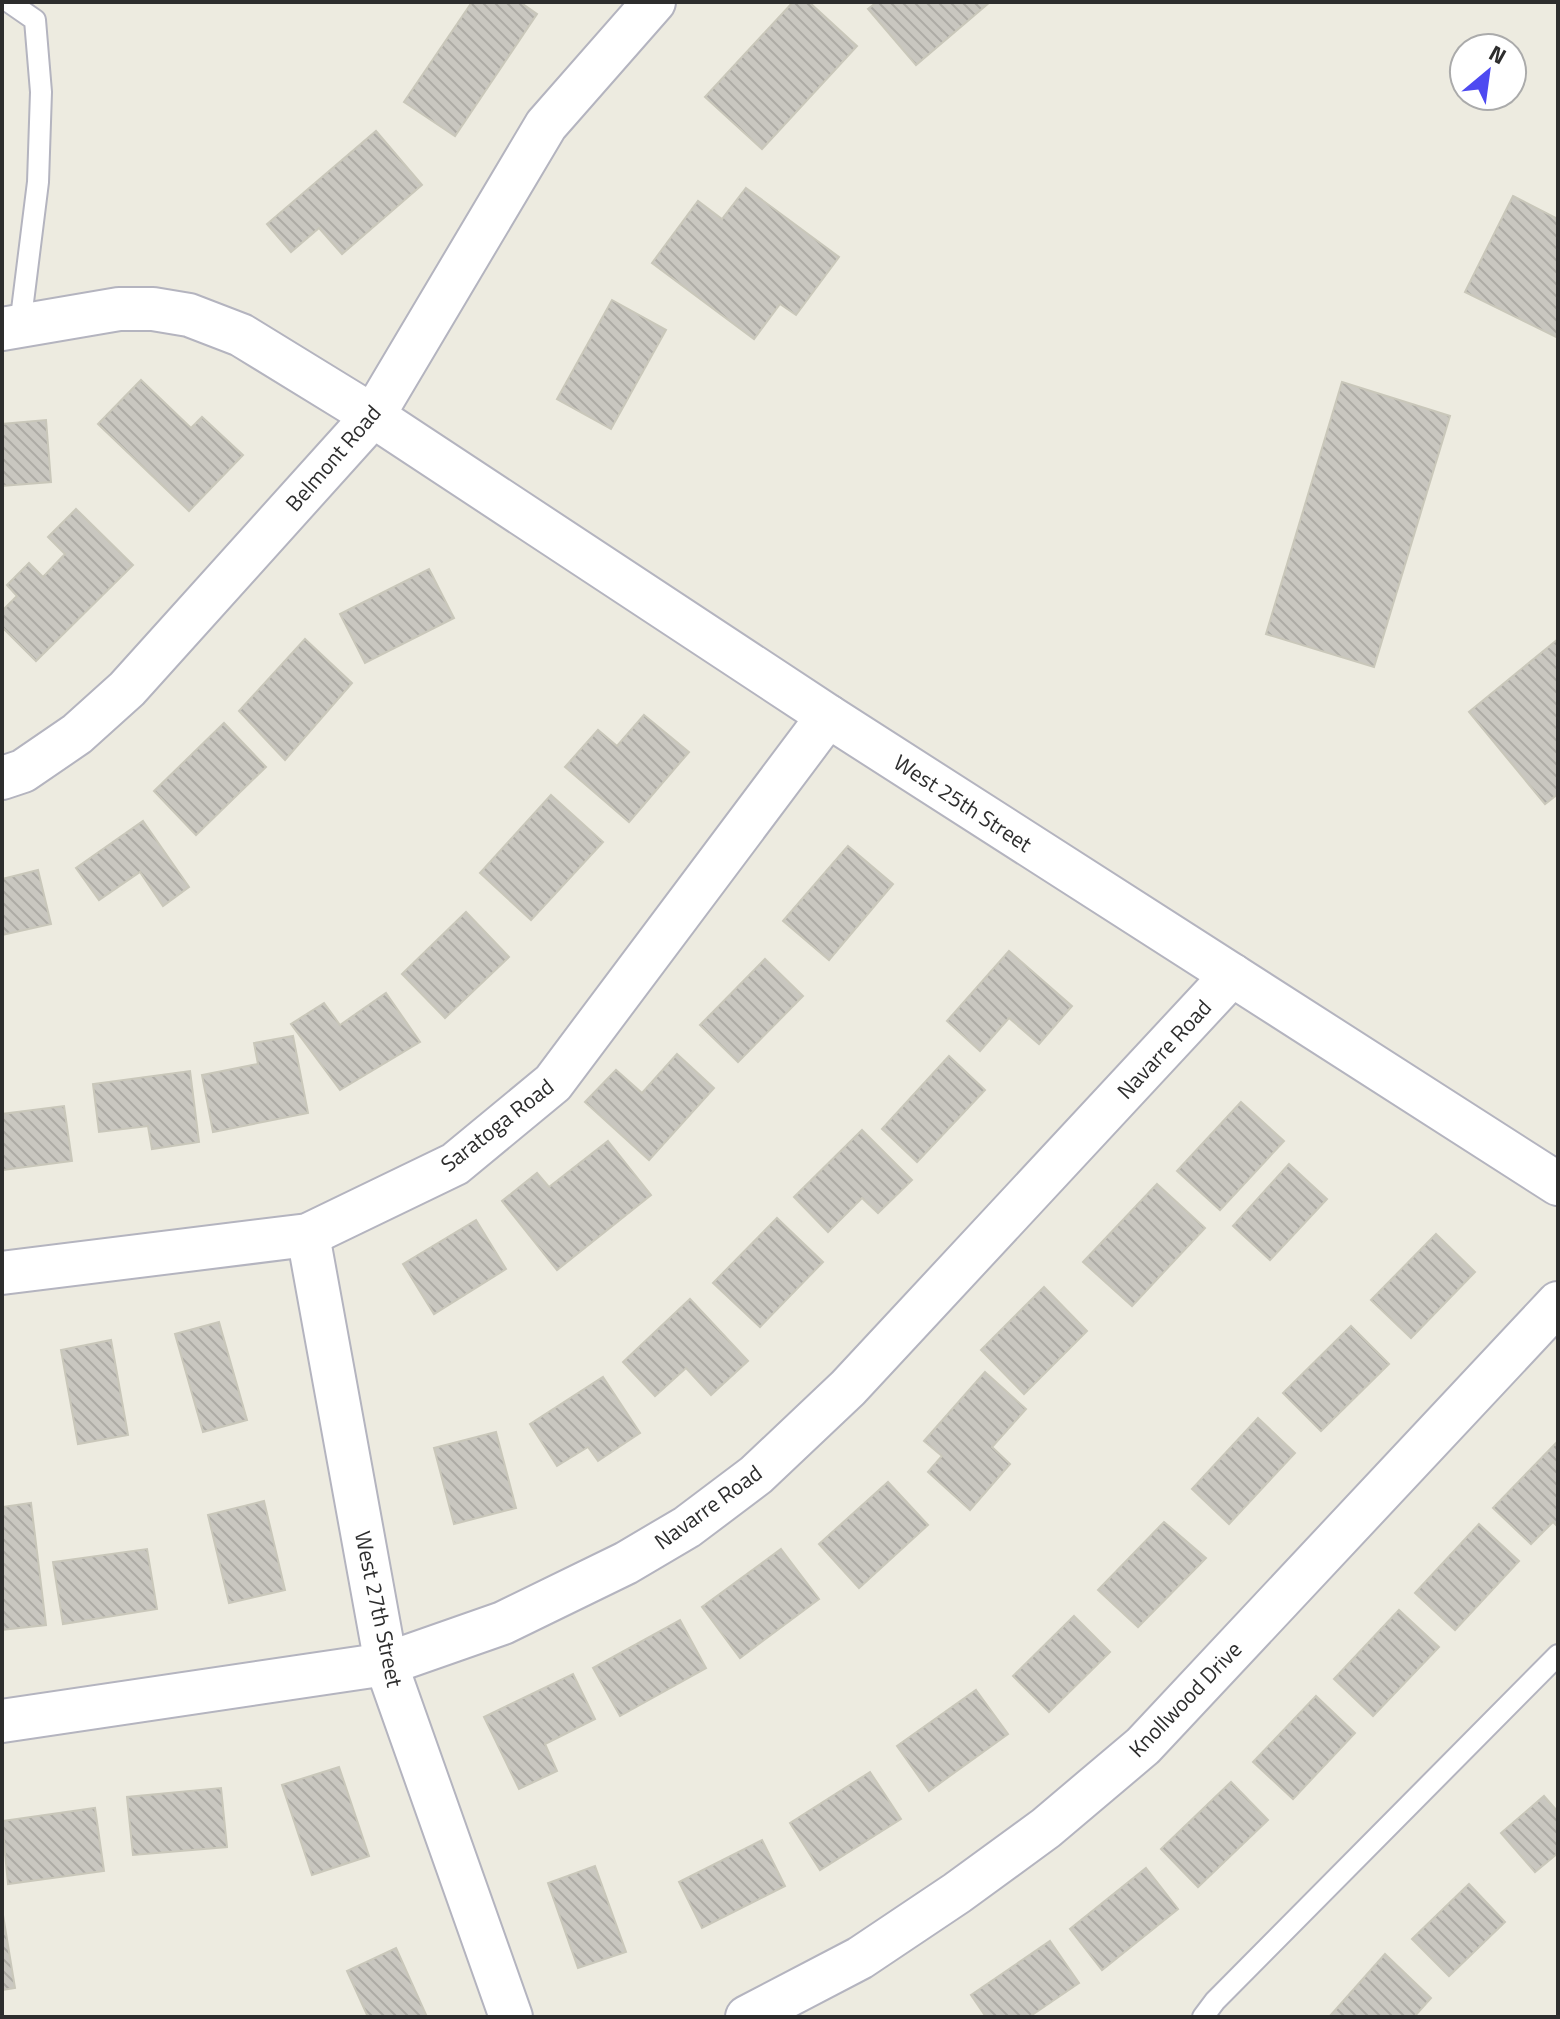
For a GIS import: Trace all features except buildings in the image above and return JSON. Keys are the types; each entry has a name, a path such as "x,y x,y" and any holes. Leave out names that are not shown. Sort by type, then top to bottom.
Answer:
{"street":[{"name":"Belmont Road","path":"2,778 23,771 77,734 127,689 373,416 546,125 654,2"},
{"name":"West 25th Street","path":"11,328 119,309 153,309 189,315 241,335 373,416 828,716 1558,1184"},
{"name":"Saratoga Road","path":"2,1273 308,1235 455,1164 553,1083 828,716"},
{"name":"Navarre Road","path":"2,1721 386,1664 503,1623 626,1563 687,1527 756,1475 848,1388 1232,975"},
{"name":"West 27th Street","path":"308,1235 386,1664 511,2017"},
{"name":"Knollwood Drive","path":"747,2017 860,1958 957,1893 1046,1828 1143,1746 1558,1303"}],"lane":[{"path":"9,2 35,20 41,92 38,182 11,328"},
{"path":"1203,2017 1215,2001 1558,1655"}]}
